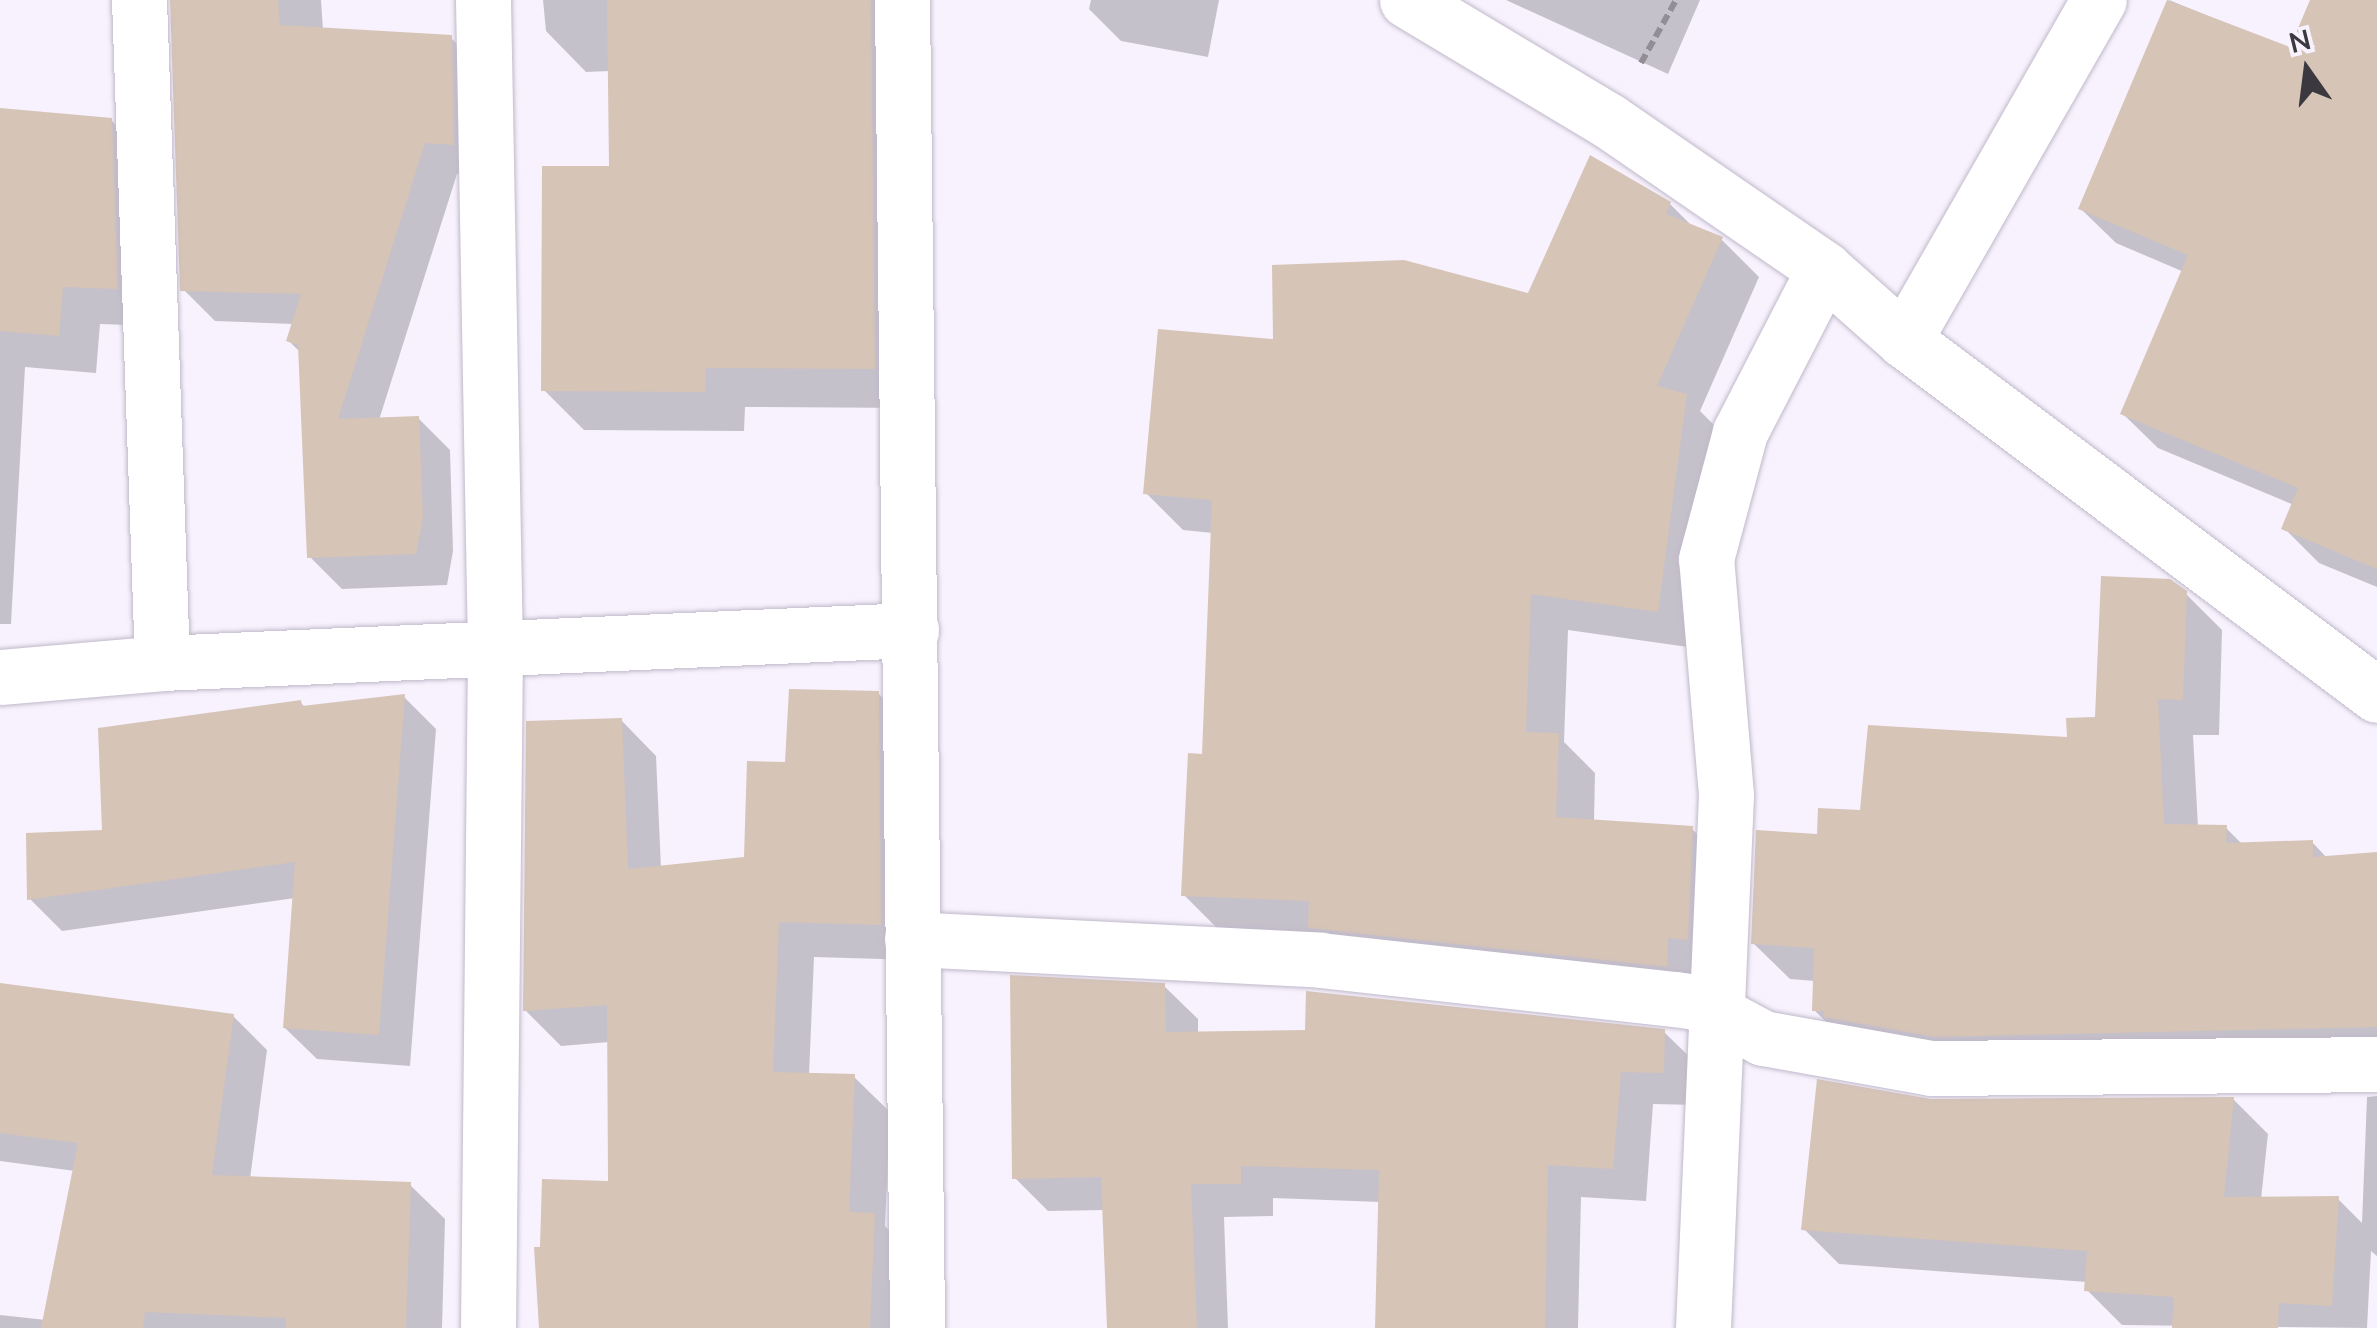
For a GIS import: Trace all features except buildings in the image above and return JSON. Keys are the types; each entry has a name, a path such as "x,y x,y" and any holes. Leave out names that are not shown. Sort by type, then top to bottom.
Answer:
{"street":[{"path":"139,0 162,663"},
{"path":"483,0 495,650 488,1328"},
{"path":"902,0 917,1328"},
{"path":"1407,0 1609,120 1824,269 1904,340 2377,695"},
{"path":"1904,340 2099,0"},
{"path":"1703,1328 1726,795 1706,559 1740,432 1824,269"},
{"path":"0,677 162,663 911,630"},
{"path":"912,939 1320,960 1685,1000 1718,1012 1763,1038 1932,1068 2377,1064"}]}
